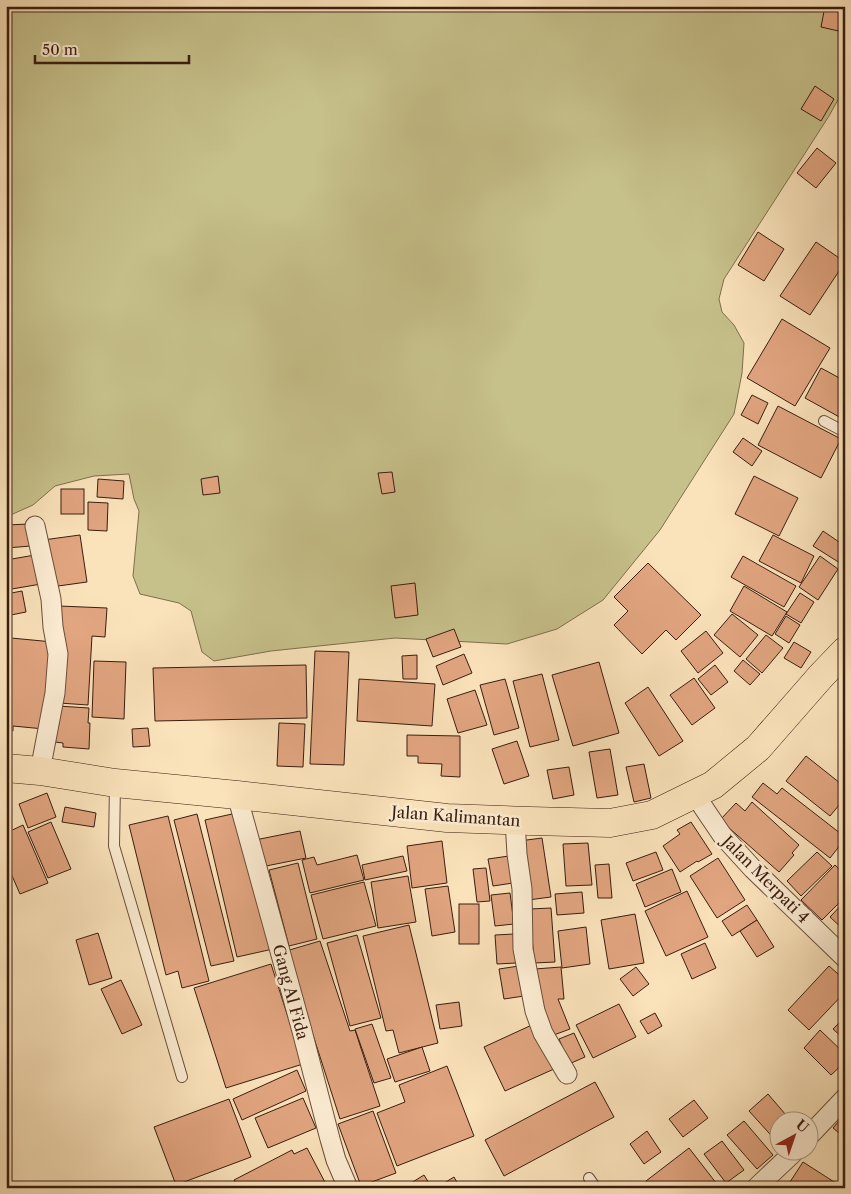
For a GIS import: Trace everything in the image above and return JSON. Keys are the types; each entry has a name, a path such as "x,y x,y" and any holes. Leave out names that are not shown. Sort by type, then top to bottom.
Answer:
{"main road":[{"name":"Jalan Kalimantan","path":"6,768 40,771 115,783 237,794 447,818 610,823 652,814 713,785 758,748 845,651"}],"street":[{"path":"35,526 51,599 58,654 54,693 40,771"},
{"name":"Gang Al Fida","path":"237,794 330,1139 336,1160 348,1188"},
{"name":"Jalan Merpati 4","path":"695,795 722,835 753,869 845,958"},
{"path":"515,821 522,889 522,949 535,1011 543,1032 566,1074"},
{"path":"818,1126 845,1098"},
{"path":"756,1188 783,1162"}],"lane":[{"path":"824,421 845,432"},
{"path":"115,783 114,846 182,1077"},
{"path":"589,1178 596,1188"}],"shaded area":[{"path":"6,6 845,6 845,87 829,116 724,279 719,299 722,312 734,325 744,343 742,373 734,414 660,530 603,600 557,629 507,644 395,638 271,651 214,661 202,652 191,611 179,603 140,594 133,576 139,511 134,499 129,474 94,476 55,486 33,505 6,517"}],"building":[{"path":"825,6 845,6 845,26 843,32 821,27"},
{"path":"815,86 834,99 821,121 801,109"},
{"path":"817,148 836,163 816,188 797,173"},
{"path":"758,232 784,249 764,281 738,265"},
{"path":"816,242 845,262 810,315 780,296"},
{"path":"782,319 830,348 795,406 747,378"},
{"path":"821,368 845,381 845,417 843,419 805,398"},
{"path":"752,395 768,403 758,424 741,415"},
{"path":"778,406 841,439 821,478 758,445"},
{"path":"743,438 762,451 752,466 733,452"},
{"path":"392,472 395,492 382,494 378,473"},
{"path":"218,476 220,493 203,495 201,479"},
{"path":"754,476 798,498 779,536 735,514"},
{"path":"98,479 124,481 123,499 97,497"},
{"path":"61,489 84,489 84,514 61,514"},
{"path":"88,502 108,503 107,531 88,530"},
{"path":"29,524 31,546 6,548 6,525"},
{"path":"823,531 845,546 845,555 840,563 813,546"},
{"path":"80,535 87,582 51,587 43,540"},
{"path":"773,535 814,556 801,583 759,561"},
{"path":"35,555 41,584 6,590 6,560"},
{"path":"743,556 796,586 784,607 731,577"},
{"path":"820,556 838,569 818,600 799,587"},
{"path":"648,563 701,615 676,640 666,630 642,654 614,625 628,611 614,597"},
{"path":"415,583 418,615 395,618 391,586"},
{"path":"744,586 787,612 772,636 730,611"},
{"path":"22,591 26,612 6,616 6,594"},
{"path":"800,593 814,602 801,623 786,614"},
{"path":"59,606 107,608 105,637 92,636 88,705 59,703"},
{"path":"732,614 758,635 740,657 714,635"},
{"path":"786,616 800,625 789,643 775,634"},
{"path":"454,629 461,647 433,657 426,639"},
{"path":"706,631 723,653 698,673 681,651"},
{"path":"766,635 783,648 762,673 746,659"},
{"path":"11,638 53,642 44,729 13,726 13,731 6,730 6,676"},
{"path":"794,642 811,652 801,668 784,658"},
{"path":"315,651 349,652 344,765 310,764"},
{"path":"464,654 472,673 443,685 436,666"},
{"path":"417,655 417,679 403,679 402,656"},
{"path":"743,660 760,674 750,685 734,671"},
{"path":"94,661 126,662 124,719 92,717"},
{"path":"599,662 619,733 573,746 552,675"},
{"path":"306,665 307,718 155,721 153,668"},
{"path":"715,665 728,682 711,695 698,679"},
{"path":"542,674 559,740 530,747 513,681"},
{"path":"694,678 715,708 692,725 670,695"},
{"path":"359,679 435,684 432,726 357,721"},
{"path":"505,679 519,728 494,735 480,685"},
{"path":"648,687 683,741 659,756 625,703"},
{"path":"475,690 487,725 458,733 447,699"},
{"path":"58,706 89,708 89,749 63,747 63,743 55,742"},
{"path":"279,723 305,724 303,767 277,766"},
{"path":"148,728 150,746 133,747 132,729"},
{"path":"407,735 460,736 460,777 441,776 442,764 418,763 418,756 407,756"},
{"path":"517,741 529,776 504,784 492,749"},
{"path":"610,749 618,795 597,798 589,752"},
{"path":"806,756 845,787 845,798 830,816 786,781"},
{"path":"644,764 651,798 634,802 626,767"},
{"path":"569,767 574,795 553,799 547,770"},
{"path":"763,783 777,794 782,788 845,837 830,858 752,797"},
{"path":"47,793 56,817 28,828 19,804"},
{"path":"752,802 799,845 792,853 794,855 779,872 720,820 736,803 745,811"},
{"path":"65,807 96,813 94,827 62,822"},
{"path":"241,812 273,949 237,957 205,820"},
{"path":"197,814 234,961 211,966 174,820"},
{"path":"168,816 209,981 182,988 178,971 166,975 129,825"},
{"path":"51,822 71,869 48,878 28,832"},
{"path":"691,822 712,854 680,872 663,846 680,834 677,830"},
{"path":"23,825 48,883 20,894 6,862 6,833"},
{"path":"300,831 306,858 261,867 255,840"},
{"path":"542,838 551,897 528,900 519,841"},
{"path":"442,841 447,883 412,888 407,846"},
{"path":"588,843 592,885 566,886 563,844"},
{"path":"656,852 663,870 633,881 626,863"},
{"path":"817,852 832,866 801,896 787,881"},
{"path":"357,855 364,880 310,893 302,860 314,857 317,865"},
{"path":"403,856 407,871 365,880 362,865"},
{"path":"509,856 513,883 493,886 488,859"},
{"path":"718,858 745,900 717,918 690,876"},
{"path":"298,863 317,939 289,946 269,870"},
{"path":"609,864 612,898 598,898 595,865"},
{"path":"835,865 845,875 845,897 822,920 801,900"},
{"path":"486,868 490,901 477,902 473,869"},
{"path":"672,869 681,892 645,907 636,884"},
{"path":"408,876 416,922 378,928 371,882"},
{"path":"364,882 376,926 323,939 311,895"},
{"path":"448,886 455,932 432,936 425,889"},
{"path":"687,891 708,937 666,956 645,911"},
{"path":"582,892 584,913 557,915 555,894"},
{"path":"510,893 514,924 495,926 491,895"},
{"path":"845,901 845,931 830,917"},
{"path":"459,904 479,904 479,944 459,944"},
{"path":"747,905 757,920 732,936 722,921"},
{"path":"551,908 555,962 534,963 530,909"},
{"path":"635,914 644,963 609,969 601,920"},
{"path":"757,920 774,947 757,957 740,931"},
{"path":"409,925 438,1043 399,1053 393,1030 386,1031 363,936"},
{"path":"586,927 590,964 562,968 558,931"},
{"path":"98,933 112,978 89,985 76,940"},
{"path":"514,934 516,963 497,964 495,935"},
{"path":"357,935 381,1018 350,1026 327,943"},
{"path":"320,941 350,1031 355,1030 380,1106 340,1119 286,951"},
{"path":"705,943 716,968 692,979 681,954"},
{"path":"271,964 303,1064 226,1088 194,988"},
{"path":"519,966 524,996 504,999 499,969"},
{"path":"829,966 845,980 845,992 809,1030 788,1010"},
{"path":"561,967 564,999 558,999 570,1029 551,1036 538,1001 535,969"},
{"path":"636,967 649,984 633,996 620,979"},
{"path":"121,980 142,1025 122,1034 101,989"},
{"path":"459,1002 462,1026 440,1029 436,1005"},
{"path":"619,1004 636,1037 593,1058 576,1025"},
{"path":"655,1013 662,1026 648,1034 640,1021"},
{"path":"845,1017 845,1036 843,1038 833,1029"},
{"path":"372,1024 391,1078 374,1083 355,1029"},
{"path":"534,1024 554,1069 505,1091 484,1047"},
{"path":"820,1030 845,1054 845,1062 831,1075 804,1048"},
{"path":"574,1033 585,1057 569,1064 559,1039"},
{"path":"422,1047 430,1071 395,1082 387,1059"},
{"path":"447,1066 474,1136 397,1166 377,1113 405,1102 399,1085"},
{"path":"297,1070 306,1091 242,1120 233,1099"},
{"path":"595,1082 614,1117 504,1176 485,1140"},
{"path":"768,1094 783,1112 768,1112 768,1132 749,1111"},
{"path":"303,1098 316,1128 268,1148 255,1118"},
{"path":"229,1099 251,1157 176,1185 154,1127"},
{"path":"694,1100 708,1118 683,1137 669,1119"},
{"path":"373,1111 396,1173 361,1186 338,1124"},
{"path":"845,1114 845,1138 833,1128"},
{"path":"744,1121 768,1149 768,1159 757,1169 727,1135"},
{"path":"647,1131 661,1152 644,1164 630,1144"},
{"path":"722,1141 744,1170 726,1183 704,1154"},
{"path":"307,1148 328,1188 238,1188 234,1180 292,1150 294,1154"},
{"path":"689,1148 720,1188 651,1188 646,1181"},
{"path":"803,1162 842,1187 792,1188 788,1185"},
{"path":"424,1175 432,1188 403,1188"},
{"path":"454,1177 460,1188 436,1188"}]}
